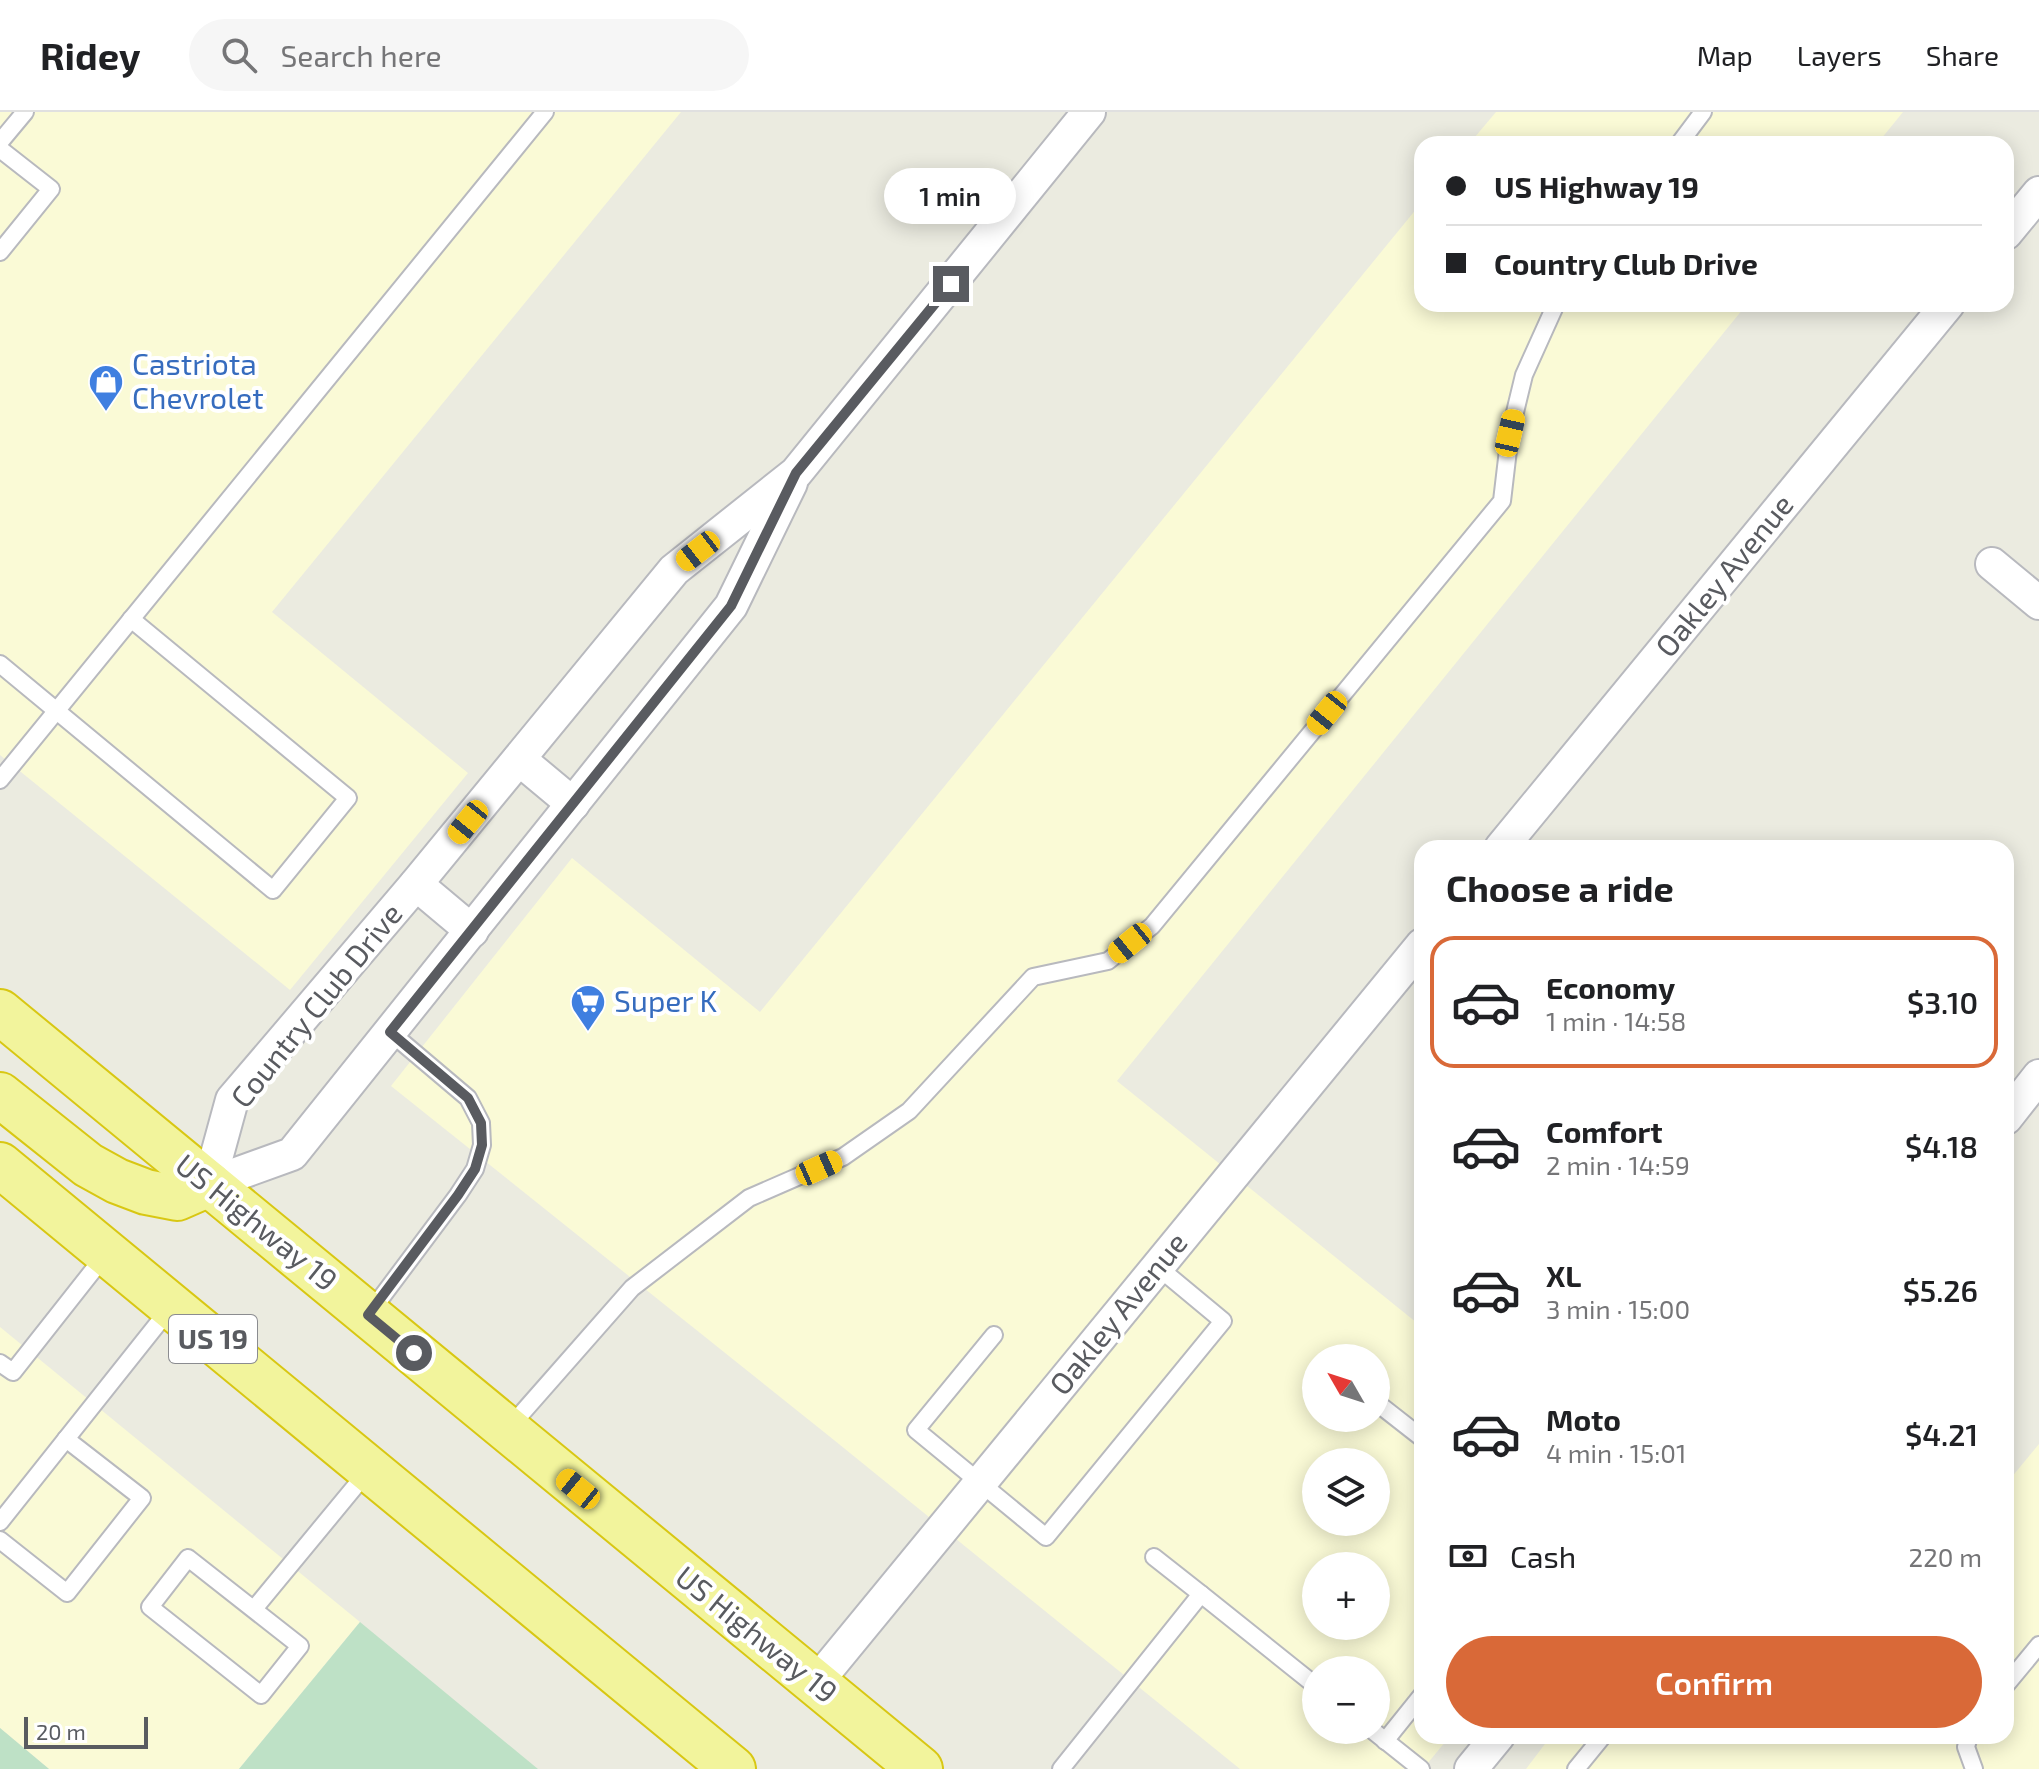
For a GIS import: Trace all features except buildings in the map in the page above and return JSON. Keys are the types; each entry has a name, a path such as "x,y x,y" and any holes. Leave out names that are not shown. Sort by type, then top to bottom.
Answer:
{"highway":[{"name":"US Highway 19","path":"0,1012 920,1769"},
{"path":"0,1095 88,1165 117,1181 146,1192 177,1198 209,1184"},
{"name":"US 19","path":"0,1165 733,1769"}],"street":[{"name":"Country Club Drive","path":"209,1184 232,1100 416,884 674,570 796,473 1089,112"},
{"path":"2014,223 2039,193"},
{"name":"Oakley Avenue","path":"1508,840 1941,312"},
{"name":"Country Club Drive","path":"209,1184 292,1154 731,606 796,473"},
{"path":"1992,564 2039,603"},
{"path":"519,759 573,804"},
{"path":"416,884 472,931"},
{"name":"Oakley Avenue","path":"815,1684 1414,955"},
{"path":"2014,1108 2039,1076"},
{"path":"1471,1769 1491,1744"}],"lane":[{"path":"0,142 25,112"},
{"path":"0,780 545,112"},
{"path":"1685,136 1703,112"},
{"path":"0,149 51,189 0,252"},
{"path":"507,1430 632,1288 749,1198 843,1157 909,1111 1033,977 1108,961 1152,926 1502,501 1510,433 1524,375 1552,312"},
{"path":"0,664 273,890 348,798 131,619"},
{"path":"368,1315 458,1195 475,1169 482,1145 481,1123 468,1098 390,1032"},
{"path":"0,1363 13,1372 107,1253"},
{"path":"994,1335 916,1430 1046,1537 1223,1321 1158,1267"},
{"path":"0,1522 172,1306"},
{"path":"1390,1413 1414,1432"},
{"path":"0,1540 67,1593 142,1498 66,1439"},
{"path":"254,1609 369,1469"},
{"path":"1154,1557 1302,1675"},
{"path":"188,1558 254,1609 300,1646 261,1695 150,1607 188,1558"},
{"path":"1061,1769 1201,1594"},
{"path":"2014,1675 2039,1645"},
{"path":"1390,1735 1414,1705"},
{"path":"1389,1744 1421,1769"},
{"path":"1576,1769 1596,1744"},
{"path":"1967,1744 1974,1769"}],"shaded area":[{"name":"Castriota Chevrolet","path":"0,112 681,112 272,612 468,773 290,990 0,755"},
{"path":"1496,112 1903,112 1884,136 1476,136"},
{"path":"1414,212 1414,312 1741,312 1117,1081 1414,1321 1414,1744 1443,1744 1423,1769 1240,1769 391,1086 572,858 760,1012"},
{"path":"0,1327 360,1622 239,1769 49,1769 0,1728"},
{"path":"2039,1444 2039,1769 1526,1769 1545,1744 2014,1744 2014,1474"},
{"path":"360,1622 538,1769 239,1769"},
{"path":"0,1728 49,1769 0,1769"}],"place":[{"name":"Castriota Chevrolet","path":"106,413"},
{"name":"Super K","path":"588,1033"}],"route":[{"path":"414,1353 368,1315 475,1169 482,1145 481,1123 468,1098 390,1032 731,606 796,473 951,284"}]}
